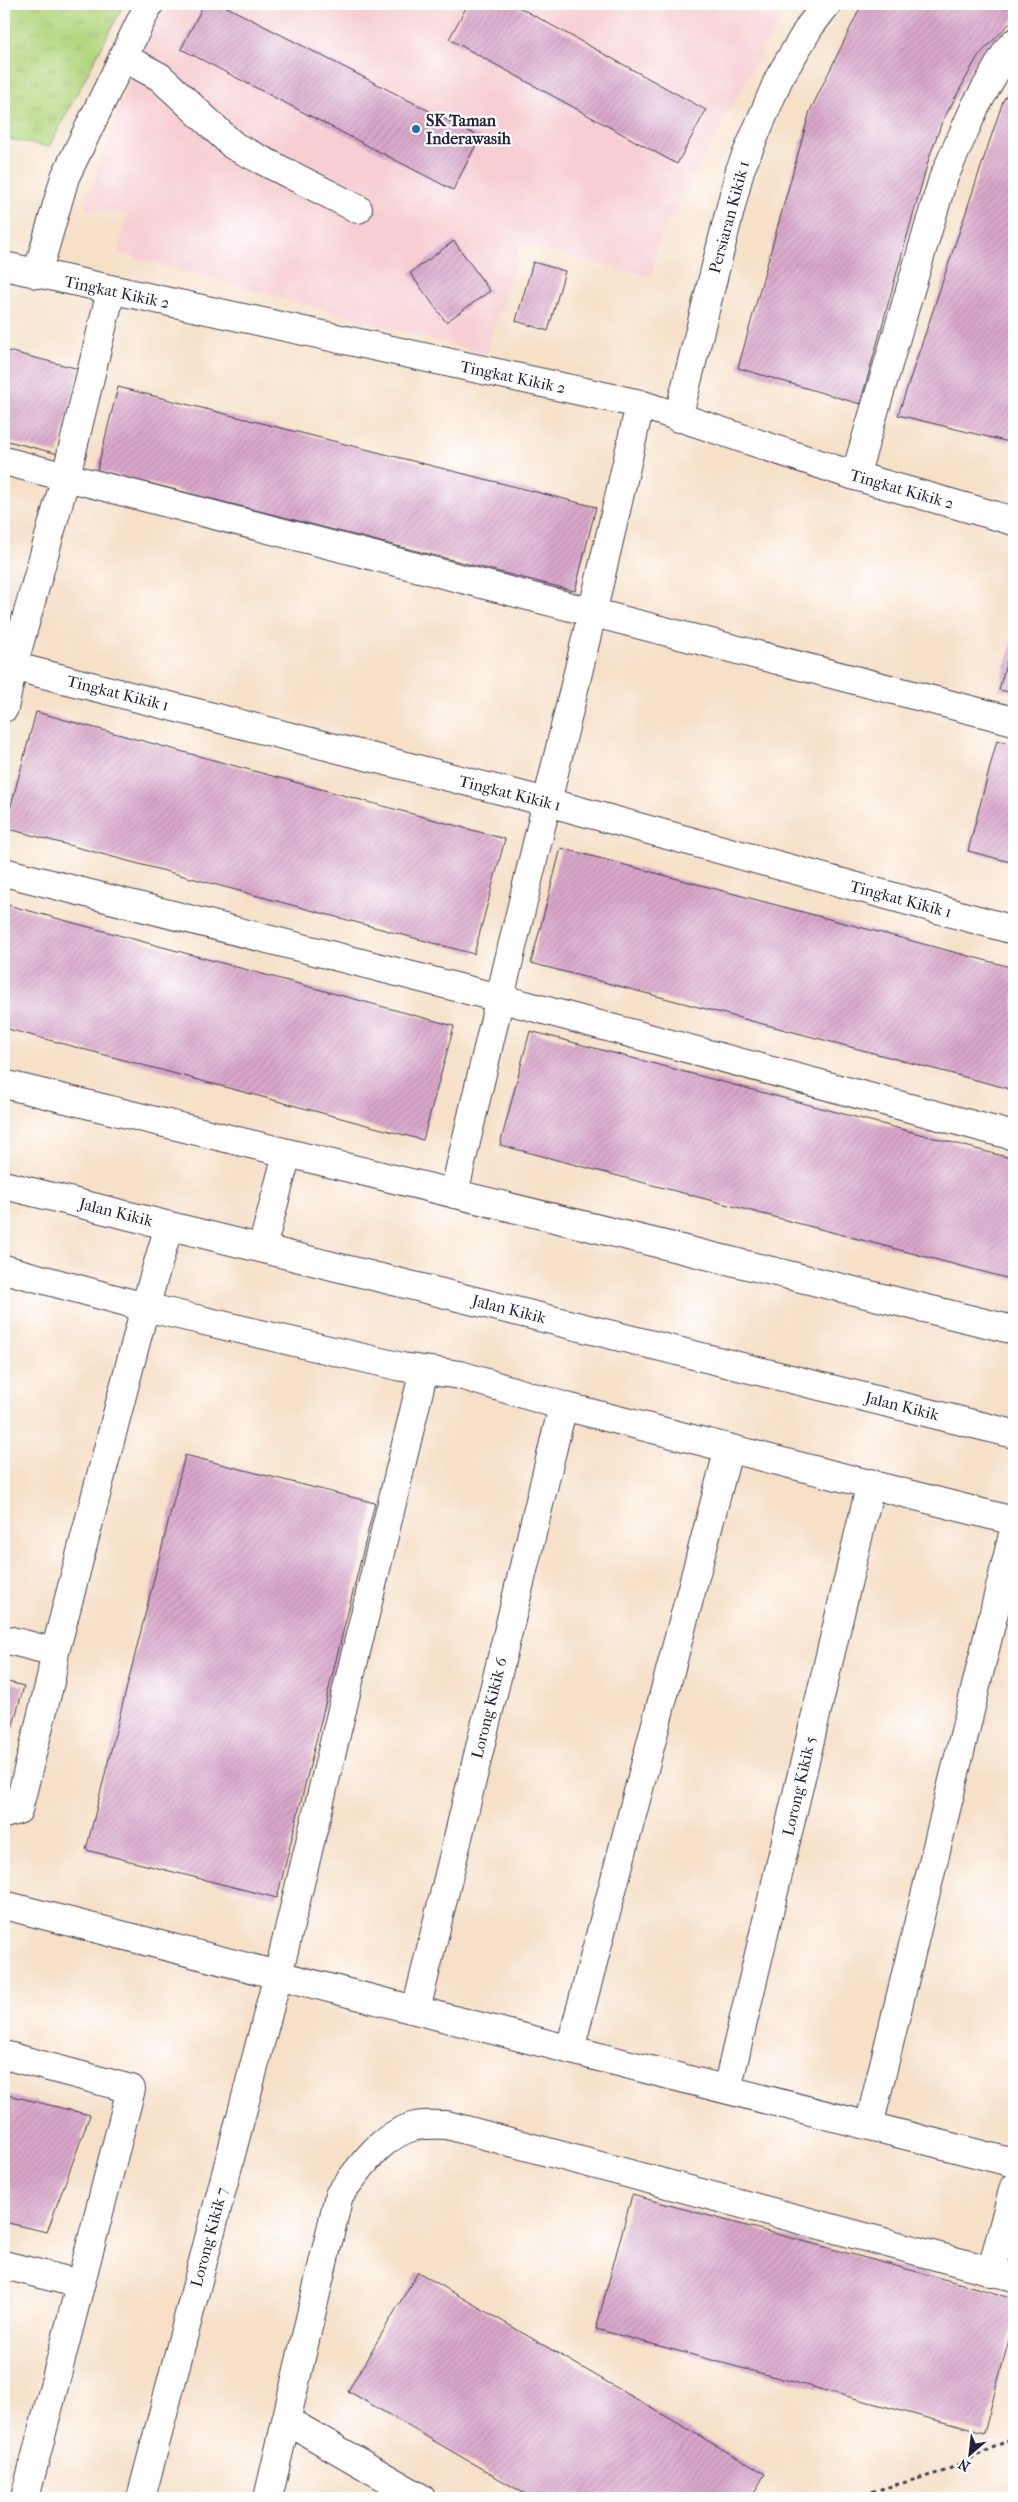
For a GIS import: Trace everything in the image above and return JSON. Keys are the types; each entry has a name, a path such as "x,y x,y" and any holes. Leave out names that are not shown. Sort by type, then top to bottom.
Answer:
{"street":[{"path":"37,274 65,177 149,4"},
{"name":"Persiaran Kikik 1","path":"678,418 740,170 779,78 826,4"},
{"path":"855,476 942,179 975,107 1008,49 1014,43"},
{"path":"123,57 160,77 234,146 358,209"},
{"name":"Tingkat Kikik 2","path":"4,266 111,291 640,404 855,476 1014,521"},
{"path":"4,708 8,665 66,476 111,291"},
{"path":"454,1194 499,998 594,612 640,404"},
{"path":"4,461 1014,721"},
{"name":"Tingkat Kikik 1","path":"8,665 547,802 1014,930"},
{"path":"4,872 499,998 1014,1136"},
{"path":"4,1084 1014,1330"},
{"path":"262,1248 287,1154"},
{"name":"Jalan Kikik","path":"4,1185 1014,1434"},
{"path":"4,1814 18,1810 51,1678 55,1652 145,1307 169,1226"},
{"path":"4,1269 145,1307 402,1367 460,1375 563,1406 1014,1520"},
{"name":"Lorong Kikik 7","path":"141,2498 278,1975 424,1370"},
{"name":"Lorong Kikik 6","path":"416,2010 563,1406"},
{"path":"570,2049 729,1448"},
{"name":"Lorong Kikik 5","path":"727,2089 871,1483"},
{"path":"869,2126 1014,1530"},
{"path":"4,1639 55,1652"},
{"path":"4,1905 1014,2163"},
{"path":"4,2056 132,2089 25,2498"},
{"path":"268,2498 339,2195 370,2155 394,2134 417,2126 447,2125 1003,2275 1014,2187"},
{"path":"4,2265 80,2284"},
{"path":"286,2420 421,2498"}],"path":[{"path":"849,2498 945,2471 1014,2436 1014,2460"}],"shaded area":[{"name":"SK Taman Inderawasih","path":"163,4 788,4 659,240 652,276 521,245 486,354 118,253 127,214 84,209 140,48"}],"green space":[{"path":"4,4 124,4 49,147 4,138"}],"building":[{"path":"204,4 221,4 480,137 453,190 181,49"},
{"path":"468,4 513,4 706,110 677,164 449,39"},
{"path":"862,4 1014,4 1014,19 978,56 942,122 929,158 860,404 738,368 810,111"},
{"path":"1014,81 1014,425 1009,442 898,415 1003,101"},
{"path":"454,241 490,291 446,322 410,273"},
{"path":"533,262 565,271 548,331 516,321"},
{"path":"4,350 79,369 58,454 4,440"},
{"path":"118,387 596,507 575,591 97,470"},
{"path":"1014,633 1014,693 999,690"},
{"path":"36,712 505,839 474,954 5,828"},
{"path":"997,740 1014,744 1014,863 968,851"},
{"path":"561,848 1014,968 1014,1090 531,963"},
{"path":"4,904 454,1026 423,1140 4,1028"},
{"path":"530,1031 1014,1159 1014,1280 500,1145"},
{"path":"185,1455 375,1503 277,1898 86,1850"},
{"path":"4,1681 24,1686 4,1757"},
{"path":"4,2094 90,2115 47,2232 4,2222"},
{"path":"632,2195 1014,2298 1014,2321 984,2433 596,2329"},
{"path":"418,2272 765,2474 751,2498 532,2498 348,2391"}],"place":[{"name":"SK Taman Inderawasih","path":"416,129"}]}
